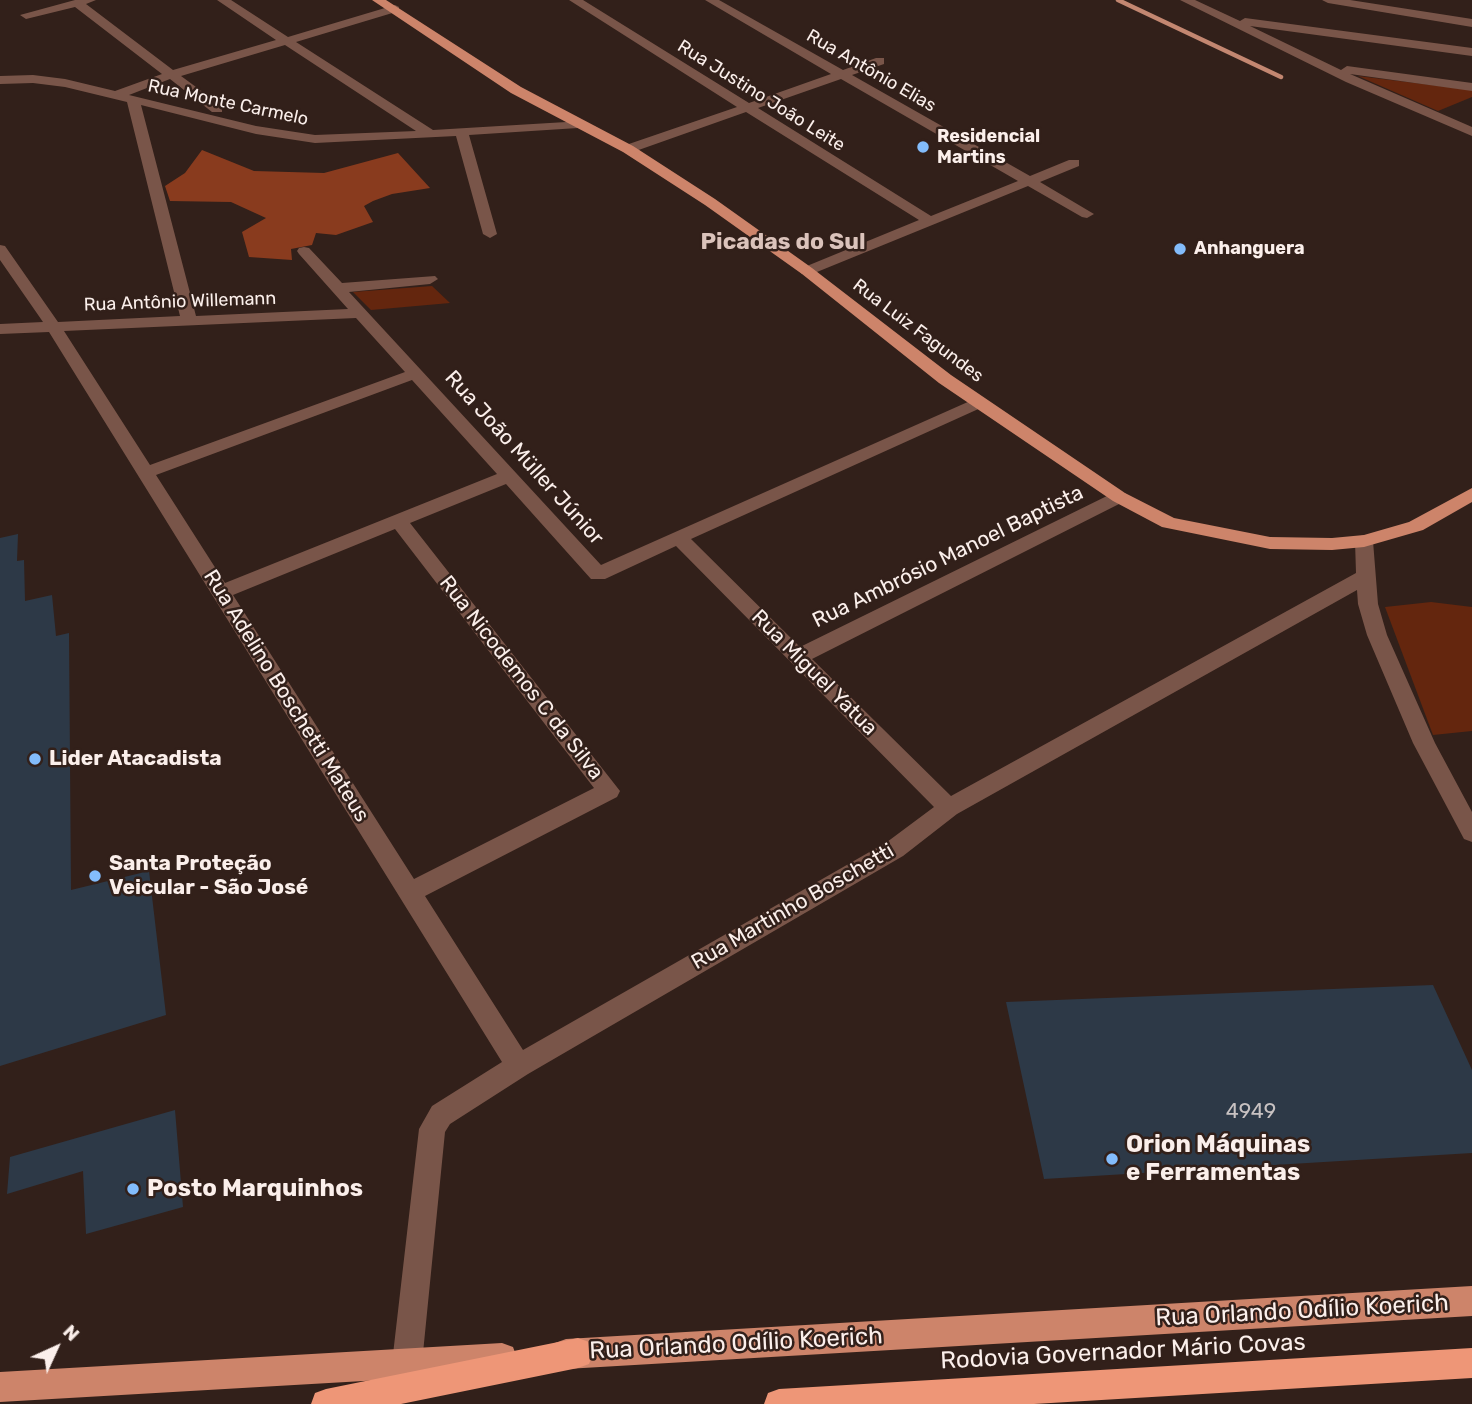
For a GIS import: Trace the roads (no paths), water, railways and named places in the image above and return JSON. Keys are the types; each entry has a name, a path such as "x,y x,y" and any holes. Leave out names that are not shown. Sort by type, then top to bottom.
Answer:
{"highway":[{"path":"326,1404 578,1353"},
{"name":"Rodovia Governador Mário Covas","path":"779,1404 1472,1363"}],"main road":[{"name":"Rua Luiz Fagundes","path":"378,0 396,9 516,90 628,149 807,271 979,402 1119,497 1169,523 1270,544 1364,541 1416,526 1472,494"},
{"name":"Rua Orlando Odílio Koerich","path":"0,1387 1472,1301"}],"street":[{"path":"26,15 92,0"},
{"path":"223,0 430,134"},
{"name":"Rua Justino João Leite","path":"575,0 930,221"},
{"name":"Rua Antônio Elias","path":"711,0 1087,214"},
{"path":"1186,0 1324,67 1472,132"},
{"path":"1328,0 1472,23"},
{"path":"77,3 217,109"},
{"path":"114,96 173,74 396,9"},
{"path":"1224,19 1472,52"},
{"path":"628,149 880,61"},
{"path":"1324,67 1472,87"},
{"name":"Rua Monte Carmelo","path":"0,80 33,79 65,83 133,101 303,138 345,139 578,124"},
{"path":"133,101 189,321"},
{"path":"461,132 490,234"},
{"path":"807,271 1074,163"},
{"name":"Rua Adelino Boschetti Mateus","path":"0,249 54,327 519,1066"},
{"name":"Rua João Müller Júnior","path":"304,250 598,574 979,402"},
{"path":"338,288 430,279"},
{"name":"Rua Antônio Willemann","path":"0,329 361,313"},
{"path":"145,473 416,373"},
{"path":"221,592 510,476"},
{"name":"Rua Ambrósio Manoel Baptista","path":"798,657 1119,497"},
{"name":"Rua Nicodemos C da Silva","path":"398,521 609,792 410,892"},
{"name":"Rua Miguel Yatua","path":"679,538 949,807"},
{"path":"1364,541 1368,604 1387,664 1424,743 1472,833"},
{"name":"Rua Martinho Boschetti","path":"407,1363 432,1129 440,1115 519,1066 895,849 949,807 1365,578"}],"waterway":[{"path":"1118,0 1281,77"}],"place":[{"name":"Residencial Martins","path":"923,147"},
{"name":"Anhanguera","path":"1180,249"},
{"name":"Lider Atacadista","path":"35,759"},
{"name":"Santa Proteção Veicular - São José","path":"95,876"},
{"name":"Orion Máquinas e Ferramentas","path":"1112,1159"},
{"name":"Posto Marquinhos","path":"133,1189"}],"district":[{"name":"Picadas do Sul","path":"783,242"}]}
